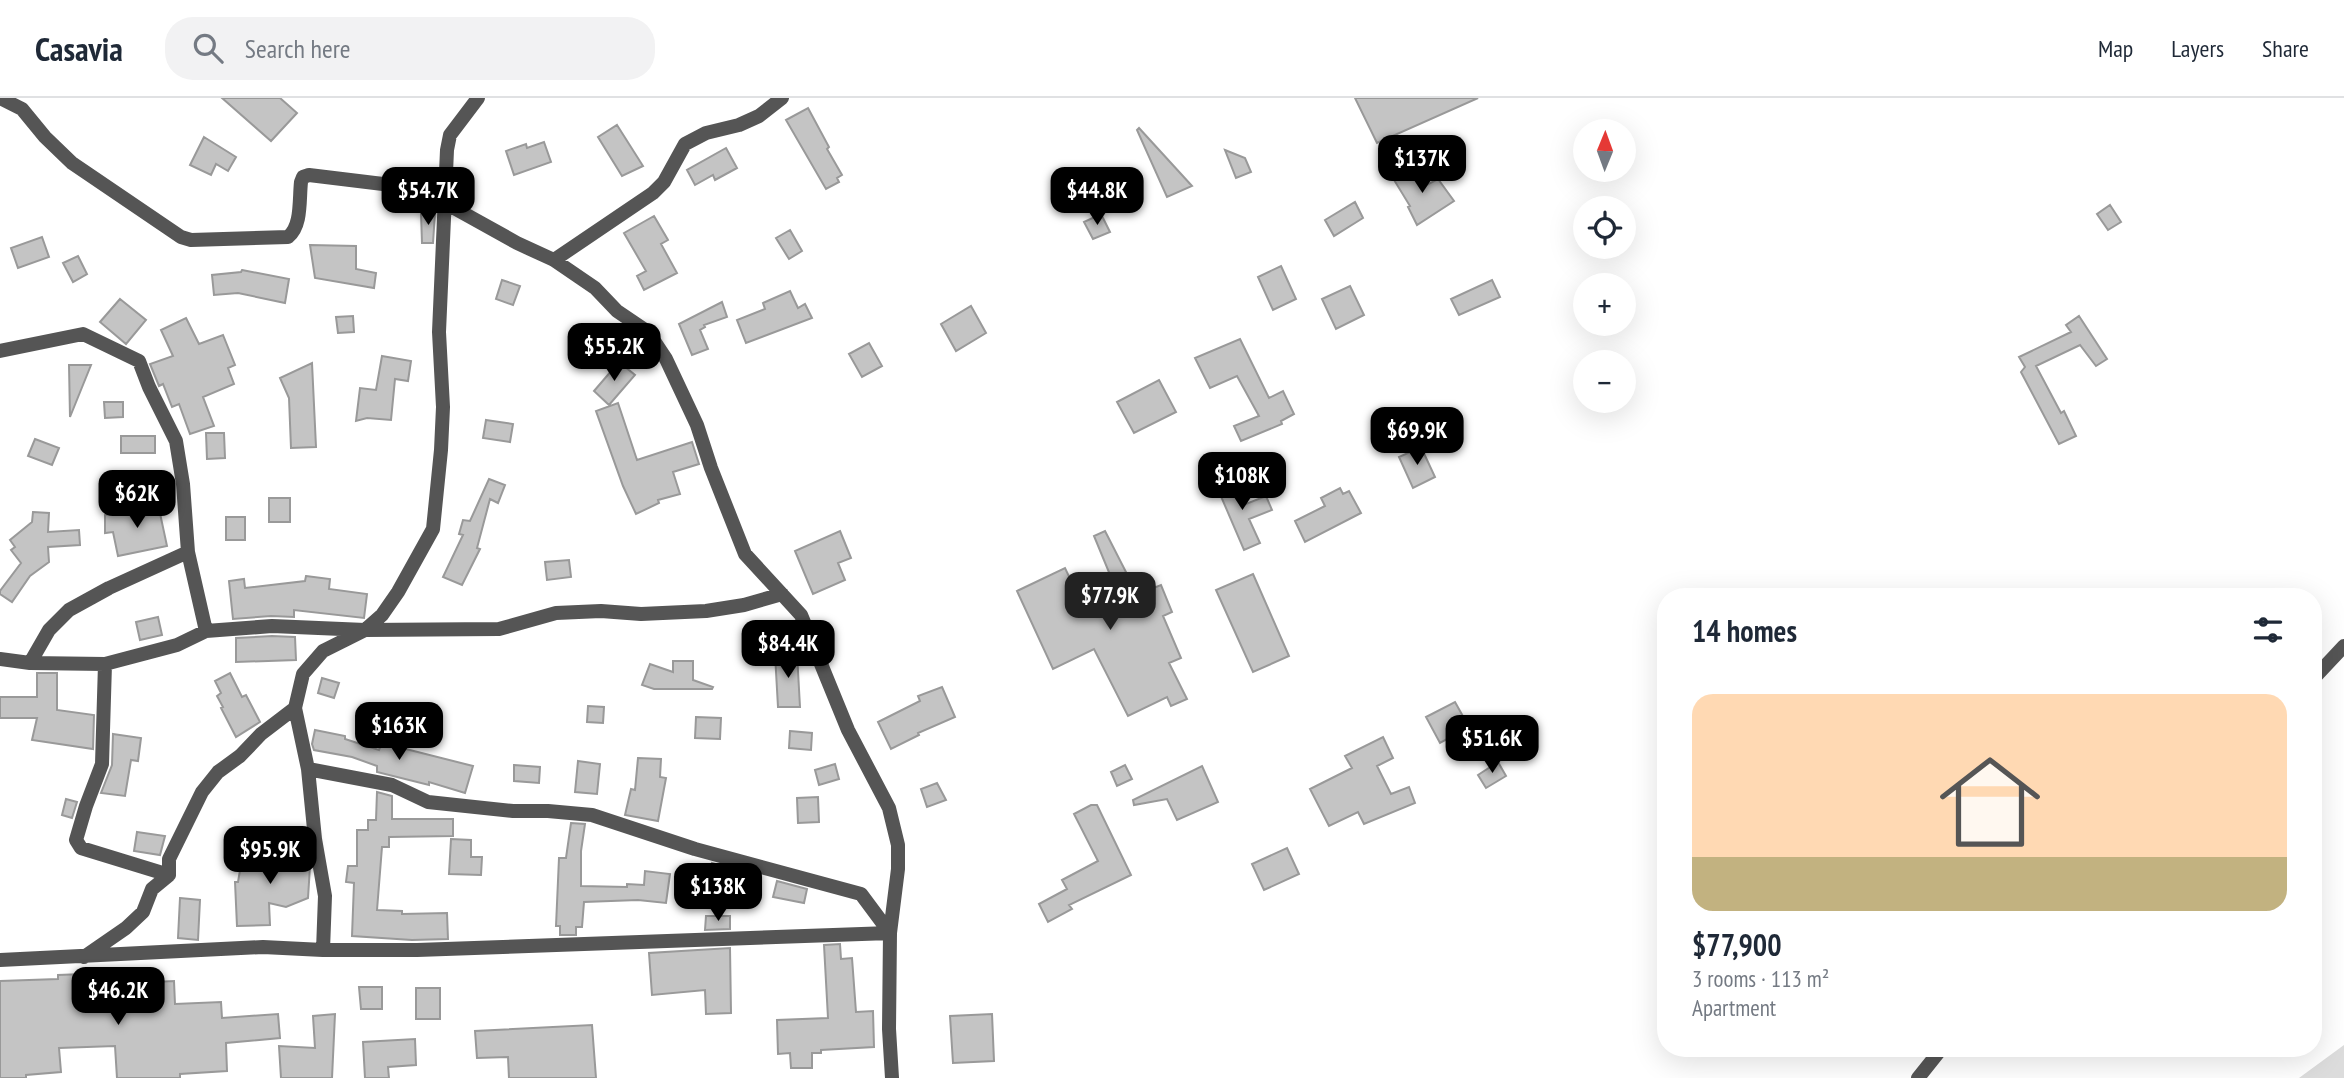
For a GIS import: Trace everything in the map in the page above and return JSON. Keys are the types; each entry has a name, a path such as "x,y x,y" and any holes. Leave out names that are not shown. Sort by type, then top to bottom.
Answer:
{"street":[{"path":"0,98 22,109 45,137 72,163 181,237 191,240 288,237 297,224 303,177 309,175 403,188 427,193 446,202 517,243 554,260 595,288 617,311 648,332 666,359 697,425 745,554 801,615 848,730 889,808 898,845 898,869 890,933 889,1029 892,1078"},
{"path":"323,950 325,896 315,839 308,769 296,708 303,674 323,652 365,630 382,615 433,529 443,407 439,332 445,180 450,135 478,98"},
{"path":"554,260 653,193 664,182 684,144 706,133 739,125 759,116 782,98"},
{"path":"0,351 83,334 139,361 176,441 183,484 188,552 206,631"},
{"path":"30,663 50,630 69,610 109,588 188,552"},
{"path":"0,659 30,663 105,664 177,645 206,631 272,626 365,630 499,629 556,613 601,611 641,614 706,611 744,605 782,594"},
{"path":"2322,669 2344,646"},
{"path":"105,664 102,764 76,840 81,848 169,875"},
{"path":"169,875 169,859 202,792 218,772 240,756 261,734 296,708"},
{"path":"308,769 392,785 428,802 513,811 592,815 695,849 861,894 890,933"},
{"path":"84,957 126,928 143,912 152,888 169,875"},
{"path":"0,960 263,947 417,950 890,933"},
{"path":"1918,1078 1935,1057"}],"shaded area":[{"path":"2344,1045 2344,1078 2299,1078"}],"building":[{"path":"222,98 280,98 297,113 271,141"},
{"path":"1355,98 1478,98 1377,143"},
{"path":"808,108 842,175 837,178 839,182 826,189 786,120"},
{"path":"617,125 643,166 622,176 598,137"},
{"path":"1139,128 1192,186 1167,197 1137,130"},
{"path":"204,137 236,157 228,171 216,164 211,175 190,165"},
{"path":"544,142 551,162 514,175 506,151 526,144 527,148"},
{"path":"726,148 737,168 715,180 713,175 695,185 687,170"},
{"path":"1225,150 1245,158 1251,172 1236,178"},
{"path":"1408,166 1421,188 1438,179 1454,201 1417,225 1408,207 1410,206 1391,175"},
{"path":"1355,202 1363,218 1334,236 1325,220"},
{"path":"2110,205 2121,222 2108,230 2097,214"},
{"path":"421,213 435,213 433,243 422,243"},
{"path":"1101,214 1110,232 1093,239 1084,222"},
{"path":"654,216 668,240 661,244 677,273 644,290 637,276 646,271 624,233"},
{"path":"790,230 802,251 789,259 776,238"},
{"path":"42,237 49,257 18,268 11,248"},
{"path":"310,245 356,246 356,269 376,273 374,288 315,278"},
{"path":"78,256 87,274 73,282 63,263"},
{"path":"1281,266 1296,299 1273,310 1258,277"},
{"path":"242,270 289,279 285,303 238,293 214,295 212,275"},
{"path":"502,280 520,286 513,305 496,299"},
{"path":"1492,280 1500,297 1459,315 1451,299"},
{"path":"1350,286 1364,315 1336,329 1322,299"},
{"path":"790,291 798,308 805,304 812,318 746,343 737,320 765,309 763,303"},
{"path":"120,299 146,320 126,344 100,322"},
{"path":"722,302 727,317 704,325 700,330 708,349 692,355 679,324"},
{"path":"971,306 986,333 956,351 941,324"},
{"path":"353,316 354,332 338,333 336,317"},
{"path":"2079,316 2107,359 2096,366 2080,345 2036,366 2076,436 2059,444 2021,372 2025,367 2019,357 2071,332 2066,325"},
{"path":"186,318 199,344 223,335 235,365 228,368 234,384 203,397 214,426 190,434 179,404 172,407 163,384 159,386 150,364 173,356 161,330"},
{"path":"1240,339 1269,398 1283,391 1294,414 1281,421 1282,424 1241,441 1234,426 1259,416 1237,376 1210,388 1195,358"},
{"path":"869,343 882,366 862,377 849,354"},
{"path":"382,356 411,361 408,381 395,379 391,420 367,418 356,421 360,388 376,390"},
{"path":"619,362 635,375 609,405 594,391"},
{"path":"312,363 316,447 291,448 289,398 280,378"},
{"path":"69,365 91,365 70,417"},
{"path":"1159,380 1176,412 1134,433 1117,402"},
{"path":"104,402 123,402 123,417 105,418"},
{"path":"618,403 637,460 692,442 699,464 673,472 680,494 658,500 659,503 636,514 596,411"},
{"path":"486,420 513,424 510,442 483,438"},
{"path":"206,433 224,433 225,458 207,459"},
{"path":"121,436 155,436 155,453 121,453"},
{"path":"35,439 59,448 52,465 28,456"},
{"path":"1421,447 1435,477 1413,488 1399,457"},
{"path":"1226,475 1241,506 1266,496 1272,510 1249,519 1260,543 1244,550 1214,480"},
{"path":"489,479 505,485 498,503 490,499 477,548 480,549 462,585 443,577 463,535 459,534 463,520 470,521"},
{"path":"1340,488 1343,494 1349,491 1361,513 1305,542 1295,521 1325,506 1321,498"},
{"path":"269,498 290,498 290,522 269,522"},
{"path":"158,504 167,546 118,556 113,532 105,533 105,515"},
{"path":"33,512 49,513 48,532 79,530 80,545 48,547 49,562 30,576 12,602 0,594 21,563 11,550 15,547 10,540 32,522"},
{"path":"226,517 245,517 245,540 226,540"},
{"path":"840,531 851,558 838,563 845,580 813,594 795,551"},
{"path":"1105,531 1129,578 1139,574 1146,591 1161,585 1172,612 1163,616 1181,658 1169,663 1187,699 1171,706 1167,697 1128,716 1094,649 1053,669 1017,591 1065,568 1085,610 1118,594 1094,536"},
{"path":"569,560 571,577 547,580 545,562"},
{"path":"1253,574 1289,656 1253,672 1216,590"},
{"path":"306,576 330,579 329,589 367,594 364,618 294,610 294,617 233,619 229,581 244,579 245,588 305,581"},
{"path":"158,617 162,635 140,640 136,622"},
{"path":"295,637 296,660 236,662 236,638"},
{"path":"797,653 800,707 778,707 775,654"},
{"path":"673,661 693,661 693,680 713,687 712,689 654,689 642,685 650,664 673,672"},
{"path":"37,673 57,673 57,710 94,715 93,749 32,740 37,718 0,718 0,697 37,697"},
{"path":"230,673 242,697 246,695 260,722 236,737 221,708 223,707 217,696 221,693 215,681"},
{"path":"322,678 339,683 334,698 318,693"},
{"path":"942,687 955,717 918,733 919,735 891,749 878,722 920,701 918,696"},
{"path":"1455,702 1469,727 1440,743 1426,717"},
{"path":"588,706 604,707 603,723 587,722"},
{"path":"696,717 721,718 720,739 695,738"},
{"path":"315,730 345,736 345,739 379,750 382,743 473,766 465,793 429,782 429,785 377,772 377,766 352,757 314,750 312,744"},
{"path":"790,731 812,733 811,750 789,748"},
{"path":"113,734 141,738 138,761 131,760 125,796 101,793 112,765"},
{"path":"1383,737 1393,758 1377,766 1391,794 1409,787 1415,803 1364,824 1358,812 1329,826 1310,789 1352,768 1345,756"},
{"path":"638,758 661,759 660,777 666,778 658,821 625,815 631,789 635,790"},
{"path":"578,761 600,764 597,794 575,792"},
{"path":"1498,762 1506,776 1486,788 1478,775"},
{"path":"835,764 839,779 819,785 815,770"},
{"path":"514,765 540,767 539,783 514,781"},
{"path":"1125,765 1132,779 1117,786 1111,772"},
{"path":"1202,766 1218,802 1177,820 1167,799 1134,805 1133,800"},
{"path":"937,783 946,800 927,807 921,789"},
{"path":"377,792 392,796 392,819 453,819 453,836 389,837 389,847 382,847 377,910 402,911 402,914 447,913 448,939 412,940 352,936 354,883 346,882 348,866 357,866 357,830 368,830 368,820 376,820"},
{"path":"818,797 819,822 798,823 797,798"},
{"path":"66,799 77,802 72,818 62,815"},
{"path":"1091,805 1097,805 1131,875 1069,905 1072,909 1048,922 1039,904 1067,889 1062,880 1098,861 1074,814"},
{"path":"571,823 585,824 581,851 581,886 644,885 645,871 670,874 666,903 638,900 584,902 582,927 576,927 576,935 560,935 560,926 556,926 559,858 566,858"},
{"path":"137,832 165,836 160,855 134,851"},
{"path":"451,839 471,840 471,857 482,857 481,875 449,874"},
{"path":"1287,848 1299,874 1264,890 1252,864"},
{"path":"243,853 274,858 275,853 308,855 308,898 286,907 269,903 270,925 237,926 235,882 238,882"},
{"path":"712,863 736,870 732,889 708,884"},
{"path":"777,881 807,889 804,903 773,897"},
{"path":"180,898 200,900 198,940 178,938"},
{"path":"706,916 730,916 730,929 705,930"},
{"path":"840,944 841,959 852,958 856,1012 873,1011 874,1047 821,1050 821,1053 812,1053 812,1068 791,1068 790,1053 778,1054 777,1020 828,1018 824,945"},
{"path":"730,948 731,1013 706,1014 705,990 652,995 649,953"},
{"path":"111,973 111,984 174,981 175,1004 221,1002 222,1018 278,1014 280,1038 226,1043 227,1071 180,1074 180,1078 117,1078 115,1046 59,1048 61,1072 26,1075 26,1078 0,1078 0,981 58,979 58,975"},
{"path":"359,987 382,987 382,1009 361,1009"},
{"path":"416,988 440,988 440,1019 416,1019"},
{"path":"335,1014 332,1078 281,1078 279,1046 315,1048 313,1016"},
{"path":"992,1014 994,1061 953,1063 950,1016"},
{"path":"592,1025 596,1078 509,1078 508,1057 477,1058 475,1031"},
{"path":"415,1039 416,1065 388,1067 389,1078 365,1078 363,1042"}]}
